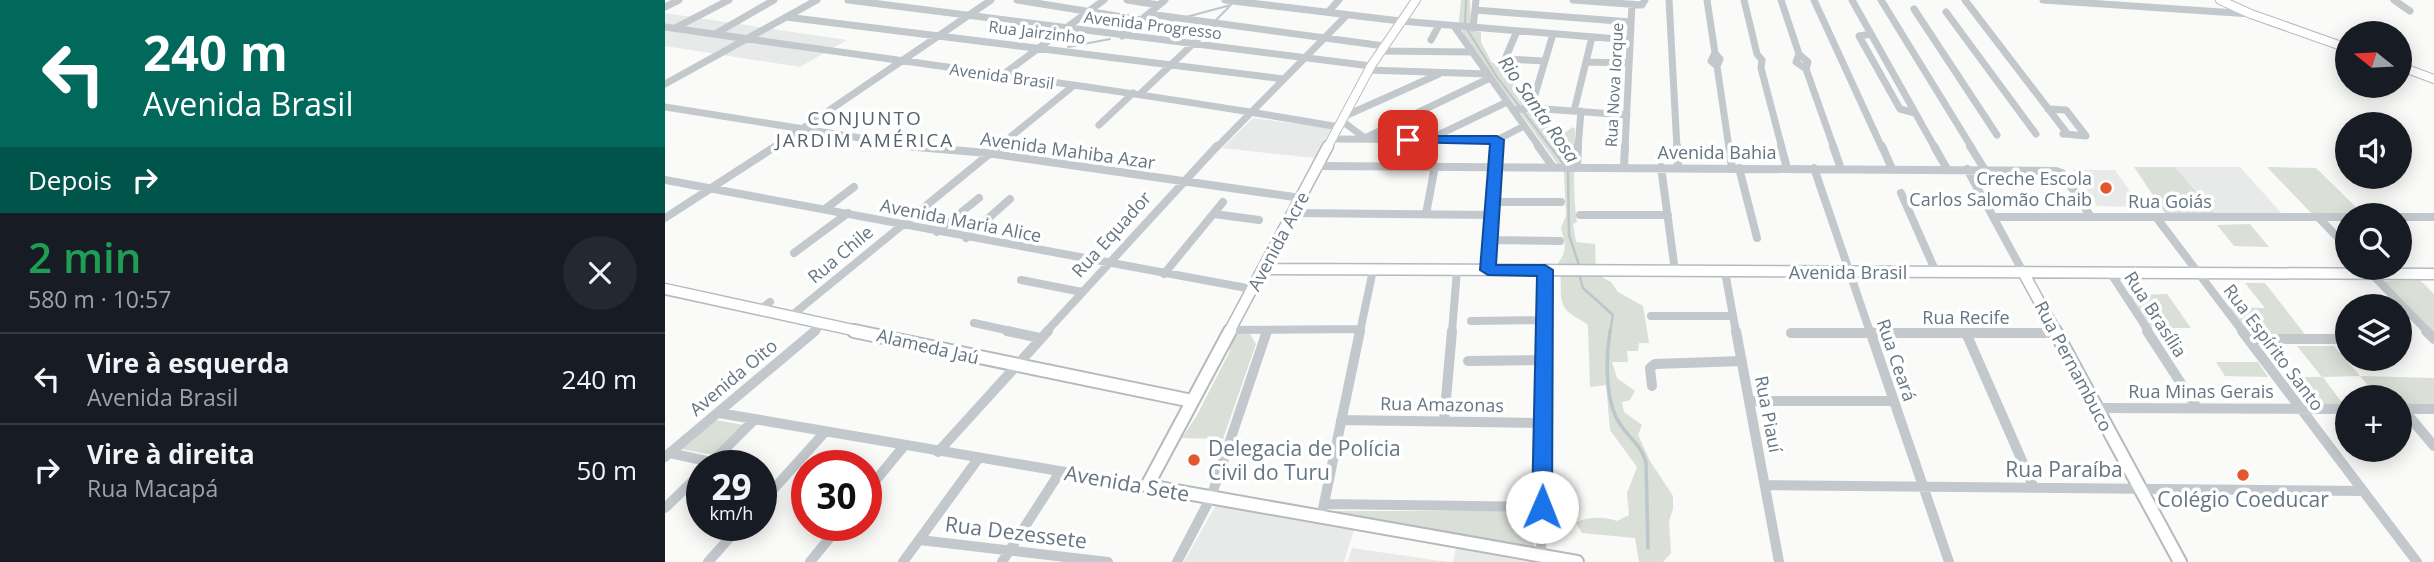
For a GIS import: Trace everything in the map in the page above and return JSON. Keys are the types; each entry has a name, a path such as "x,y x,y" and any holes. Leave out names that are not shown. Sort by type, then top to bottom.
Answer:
{"main road":[{"name":"Avenida Acre","path":"1147,486 1370,68 1415,1"},
{"path":"2220,1 2335,44"},
{"path":"2412,71 2434,79"},
{"name":"Avenida Brasil","path":"1263,269 2198,273 2335,271"},
{"name":"Rua Pernambuco","path":"2023,272 2179,562"},
{"name":"Avenida Brasil","path":"2412,273 2434,274"},
{"name":"Alameda Jaú","path":"665,289 765,306 791,316 1015,366 1192,401"},
{"name":"Avenida Sete","path":"1147,486 1322,511 1577,562"}],"street":[{"path":"665,7 679,0"},
{"path":"675,28 729,0"},
{"path":"715,34 774,0"},
{"path":"665,84 817,0"},
{"name":"Avenida Progresso","path":"848,0 1370,68 1489,76"},
{"path":"897,6 907,0"},
{"path":"665,218 800,131 898,61 991,0"},
{"path":"1017,0 1142,20"},
{"path":"1001,76 1104,0"},
{"path":"1127,0 1162,2"},
{"path":"1225,0 1439,25 1630,40"},
{"path":"1328,12 1339,0"},
{"path":"1405,0 1415,1"},
{"path":"1471,28 1476,0"},
{"path":"1573,0 1632,4 1645,2"},
{"path":"1669,0 1678,166"},
{"path":"1707,0 1715,53 1720,59 1717,66 1734,167 1757,238"},
{"path":"1744,0 1757,54 1754,63 1761,68 1787,166"},
{"path":"1781,0 1799,54 1796,62 1805,69 1840,167"},
{"path":"1814,0 1891,167"},
{"path":"1852,0 1946,167"},
{"path":"1881,0 1985,170"},
{"path":"1965,0 2064,134 2086,136 2066,110 2048,109"},
{"path":"2043,0 2251,14"},
{"path":"2394,0 2410,10"},
{"path":"1122,36 1162,2"},
{"name":"Rua Nova Iorque","path":"1624,167 1632,4"},
{"path":"1914,9 1996,133"},
{"path":"1475,10 1631,22"},
{"path":"1947,12 2035,132"},
{"path":"1149,14 1382,48 1472,52"},
{"name":"Rua Equador","path":"938,452 1182,183 1347,15"},
{"name":"Rua Jairzinho","path":"786,16 1284,79"},
{"path":"1098,125 1215,23"},
{"path":"1431,40 1439,25"},
{"path":"1457,26 1507,102 1556,167"},
{"name":"Avenida Brasil","path":"665,27 1253,112 1342,121"},
{"path":"1517,31 1506,60 1545,61"},
{"path":"1530,108 1553,34"},
{"path":"1871,34 1859,36 1900,109 1915,113"},
{"path":"1575,167 1578,111 1592,37"},
{"path":"1586,62 1629,63"},
{"path":"1365,139 1342,121 1443,72"},
{"path":"1365,139 1489,76"},
{"name":"Rua Chile","path":"791,316 987,153 1073,86"},
{"path":"1429,140 1507,102"},
{"name":"Avenida Mahiba Azar","path":"665,107 800,131 925,149 987,153 1301,198"},
{"path":"1515,110 1530,108 1627,115"},
{"path":"1332,139 1497,140 1524,126"},
{"path":"1488,270 1497,140"},
{"name":"Avenida Bahia","path":"1318,166 1946,167 2060,172 2091,217"},
{"path":"1426,214 1435,166"},
{"path":"1661,167 1675,271"},
{"name":"Rua Ceará","path":"1814,168 1949,562"},
{"name":"Rua Pernambuco","path":"1967,169 2023,272"},
{"name":"Avenida Maria Alice","path":"665,180 1252,289"},
{"path":"825,209 854,187"},
{"path":"1901,193 1936,272"},
{"path":"937,232 979,198"},
{"path":"966,238 1010,199"},
{"path":"1164,274 1223,202"},
{"path":"1493,202 1561,202"},
{"path":"794,253 848,213"},
{"path":"1293,213 1492,215"},
{"path":"1214,214 1259,220"},
{"path":"1580,215 1668,215"},
{"name":"Rua Goiás","path":"1994,217 2335,217"},
{"name":"Rua Espírito Santo","path":"2156,217 2417,562"},
{"path":"2318,217 2335,235"},
{"path":"2412,217 2434,217"},
{"path":"1490,240 1560,240"},
{"path":"1373,270 1322,511 1542,507"},
{"path":"1444,421 1457,270"},
{"path":"1541,556 1545,270"},
{"name":"Rua Piauí","path":"1725,272 1779,562"},
{"name":"Rua Brasília","path":"2110,272 2197,408"},
{"path":"1021,280 1082,292"},
{"path":"2378,280 2434,339"},
{"path":"1651,316 1733,316"},
{"path":"1471,321 1544,320"},
{"name":"Avenida Oito","path":"668,455 824,323"},
{"path":"975,323 1040,338"},
{"path":"1230,330 1361,329"},
{"path":"1177,562 1211,497 1267,330"},
{"name":"Rua Recife","path":"1791,333 2056,333"},
{"path":"1966,333 2034,488"},
{"path":"2249,339 2335,339"},
{"path":"1468,361 1543,360"},
{"path":"1652,386 1650,368 1655,364 1742,362"},
{"path":"1749,401 1894,401"},
{"name":"Rua Minas Gerais","path":"2097,408 2335,409"},
{"path":"2412,409 2434,410"},
{"name":"Avenida Sete","path":"719,413 1147,486"},
{"path":"723,450 754,420"},
{"name":"Rua Amazonas","path":"1342,420 1543,423"},
{"path":"2412,421 2434,446"},
{"path":"777,485 825,432"},
{"path":"882,473 904,446"},
{"path":"668,455 686,459"},
{"path":"904,562 978,459"},
{"path":"1002,562 1060,472"},
{"name":"Rua Paraíba","path":"1765,485 2363,491"},
{"path":"665,508 686,487"},
{"name":"Rua Dezessete","path":"920,540 1108,562"},
{"path":"708,562 727,541"},
{"path":"810,562 827,541"}],"shaded area":[{"path":"1461,0 1470,0 1471,30 1481,32 1481,42 1492,63 1507,64 1503,78 1517,79 1513,90 1523,103 1562,144 1568,141 1564,133 1573,127 1575,129 1574,187 1577,222 1573,224 1576,242 1595,244 1596,274 1611,282 1618,292 1643,306 1649,343 1639,343 1638,351 1627,351 1628,362 1612,362 1617,378 1635,391 1630,400 1622,402 1624,412 1642,425 1638,435 1650,461 1673,496 1669,521 1671,553 1663,562 1639,562 1635,538 1582,533 1576,523 1596,518 1617,521 1629,515 1627,493 1637,467 1610,430 1606,385 1590,387 1588,325 1569,313 1563,303 1558,263 1565,246 1561,228 1566,216 1564,173 1465,37 1459,21"},
{"path":"665,13 847,40 800,67 665,46"},
{"path":"1253,118 1332,128 1315,158 1222,148"},
{"path":"2134,167 2175,167 2218,217 2167,216"},
{"path":"2175,167 2240,167 2285,217 2218,217"},
{"path":"2267,167 2316,168 2352,203 2335,203 2335,215 2313,215"},
{"name":"Creche Escola Carlos Salomão Chaib","path":"2073,170 2115,170 2141,207 2097,206"},
{"path":"2250,224 2269,247 2234,246 2217,225"},
{"path":"2420,280 2434,294 2434,334 2412,311 2412,294 2396,294 2383,281"},
{"path":"2245,283 2265,283 2307,337 2247,336 2227,307 2265,308"},
{"path":"2167,294 2191,328 2151,328 2129,295"},
{"path":"1238,334 1250,334 1256,344 1223,439 1182,438 1196,417 1230,351 1229,344"},
{"path":"2297,346 2334,346 2335,371 2356,371 2360,376 2323,377 2335,393 2335,407 2323,406 2301,377 2322,377"},
{"path":"2216,362 2258,362 2268,377 2225,376"},
{"path":"2360,376 2434,378 2434,407 2412,407 2412,385 2368,385"},
{"path":"716,420 743,425 718,450 681,449"},
{"path":"1216,505 1354,530 1344,562 1184,562"},
{"path":"1327,511 1535,511 1534,548"},
{"path":"1352,548 1448,562 1347,562"},
{"path":"1456,548 1530,562 1453,562"}],"waterway":[{"name":"Rio Santa Rosa","path":"1465,23 1466,0"},
{"path":"1186,17 1231,5"},
{"path":"1216,20 1229,7"},
{"path":"1133,30 1174,20"},
{"name":"Rio Santa Rosa","path":"1467,29 1497,77 1551,148"},
{"path":"1068,47 1110,39"},
{"name":"Rio Santa Rosa","path":"1550,146 1565,166"},
{"name":"Rio Santa Rosa","path":"1568,171 1569,235 1580,268"},
{"name":"Rio Santa Rosa","path":"1579,274 1583,288 1613,315 1610,332"},
{"name":"Rio Santa Rosa","path":"1610,331 1607,374 1612,408 1646,462 1648,548"}],"place":[{"name":"Creche Escola Carlos Salomão Chaib","path":"2106,188"},
{"name":"Delegacia de Polícia Civil do Turu","path":"1194,460"},
{"name":"Colégio Coeducar","path":"2243,475"}],"district":[{"name":"CONJUNTO JARDIM AMÉRICA","path":"865,129"}],"route":[{"path":"1408,140 1497,140 1488,270 1545,270 1542,507"}]}
